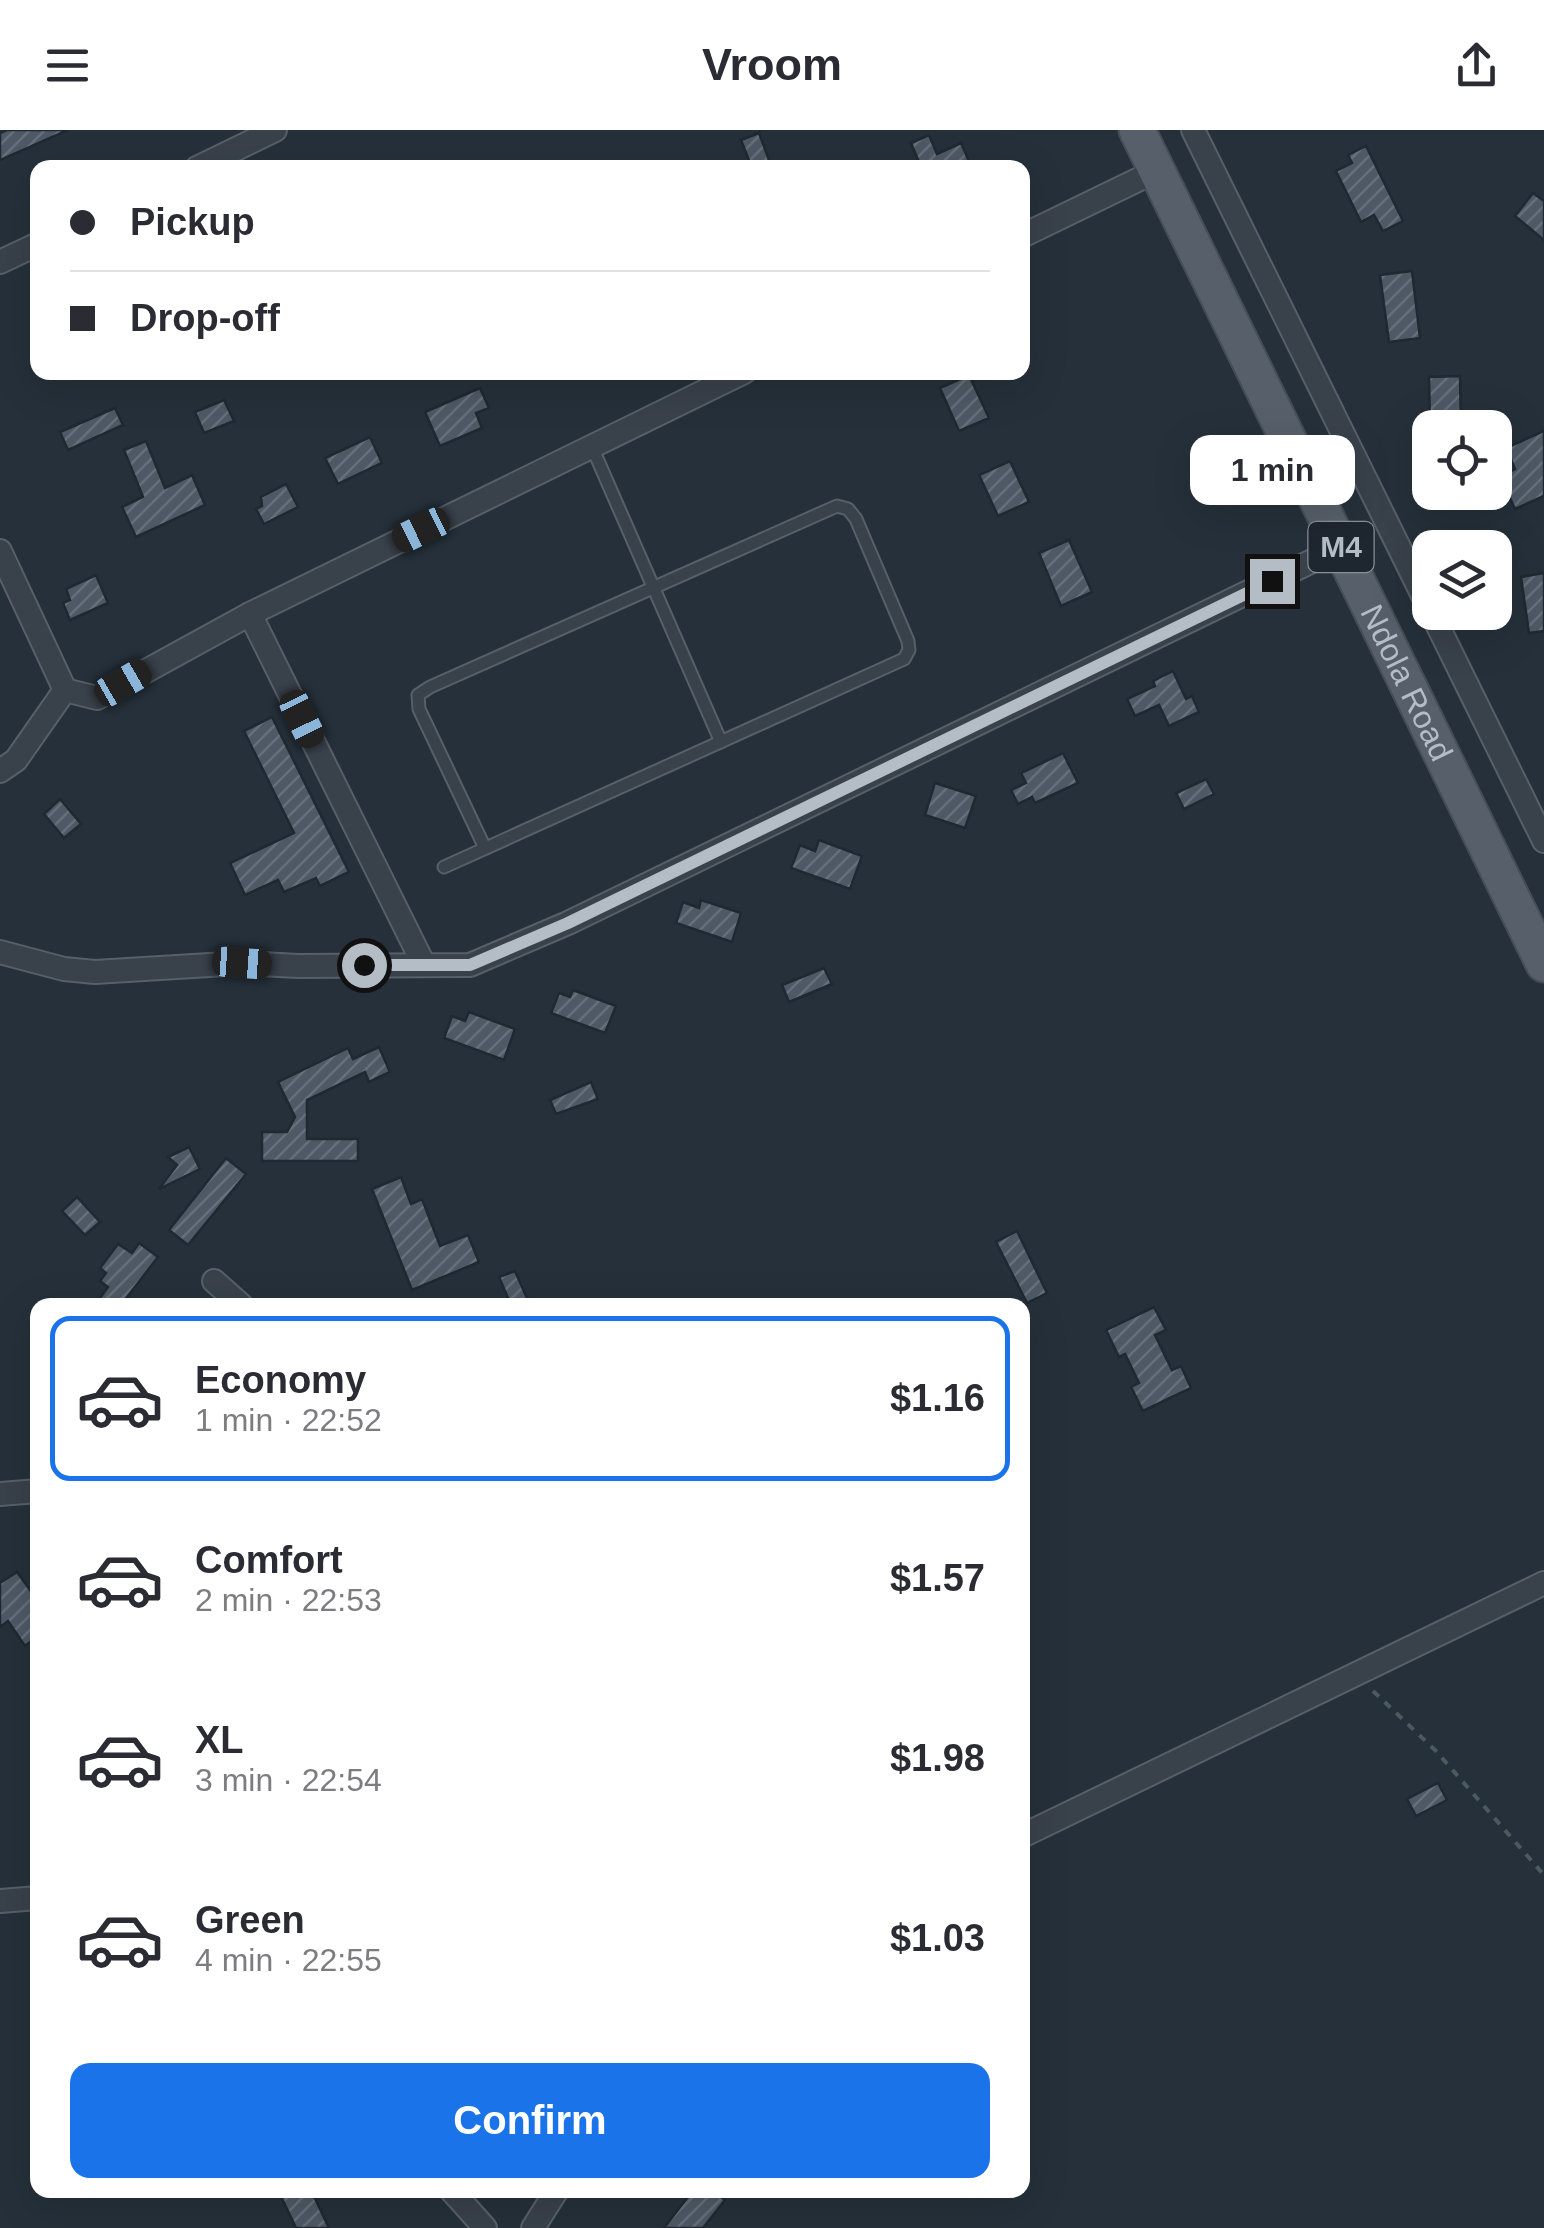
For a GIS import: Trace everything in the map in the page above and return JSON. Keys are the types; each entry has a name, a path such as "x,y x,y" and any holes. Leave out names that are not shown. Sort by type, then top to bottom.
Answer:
{"main road":[{"name":"Ndola Road","path":"1138,130 1544,964"}],"street":[{"path":"213,160 275,130"},
{"path":"1193,130 1412,573"},
{"path":"1030,232 1158,170"},
{"path":"0,262 30,248"},
{"path":"64,690 97,698 250,614 728,380"},
{"path":"0,952 64,970 95,972 242,963 470,965 568,923 1341,547"},
{"path":"0,551 64,690"},
{"path":"250,614 424,965"},
{"path":"1440,630 1544,840"},
{"path":"0,771 16,760 64,690"},
{"path":"214,1281 233,1298"},
{"path":"0,1494 30,1492"},
{"path":"1030,1832 1544,1583"},
{"path":"0,1901 30,1899"},
{"path":"458,2198 484,2228"},
{"path":"533,2228 552,2198"}],"lane":[{"path":"592,447 721,742"},
{"path":"444,867 904,660 910,650 908,641 848,508 836,506 430,687 418,696 419,708 485,848"}],"path":[{"path":"1356,1674 1436,1752 1544,1876"}],"building":[{"path":"68,130 0,160 0,133"},
{"path":"759,133 769,160 749,160 741,140"},
{"path":"929,135 937,154 961,143 968,160 918,160 911,143"},
{"path":"1366,146 1403,221 1383,231 1374,215 1361,222 1336,171 1352,163 1348,155"},
{"path":"1533,193 1544,201 1544,240 1515,216"},
{"path":"1412,271 1420,338 1389,342 1380,275"},
{"path":"1460,376 1461,410 1430,410 1429,377"},
{"path":"958,380 971,380 989,418 959,431 940,388"},
{"path":"480,388 489,408 476,413 482,428 440,446 425,412"},
{"path":"224,400 234,421 204,433 195,412"},
{"path":"115,408 123,425 68,450 60,432"},
{"path":"1544,431 1544,496 1515,509 1512,502 1515,469 1512,445"},
{"path":"370,437 382,463 338,484 325,458"},
{"path":"146,441 165,488 192,475 205,505 136,537 122,507 143,497 124,450"},
{"path":"1010,461 1029,502 998,516 979,475"},
{"path":"286,484 298,507 264,524 256,509 262,506 261,497"},
{"path":"1069,540 1092,592 1061,606 1039,553"},
{"path":"1544,573 1544,631 1529,633 1521,577"},
{"path":"96,575 108,603 70,620 63,603 70,600 66,589"},
{"path":"1173,671 1186,699 1192,696 1199,712 1169,726 1159,705 1135,716 1127,699 1155,686 1153,681"},
{"path":"272,717 349,872 320,886 316,878 284,892 278,880 245,895 230,863 294,833 244,731"},
{"path":"1063,753 1078,783 1035,803 1032,797 1018,804 1011,790 1026,783 1021,773"},
{"path":"1206,779 1214,794 1184,809 1176,793"},
{"path":"935,783 976,796 965,828 925,815"},
{"path":"60,799 81,824 64,838 44,814"},
{"path":"819,840 862,856 850,889 791,868 800,845 815,851"},
{"path":"701,900 741,913 732,942 676,923 683,902 699,908"},
{"path":"824,968 832,984 789,1002 782,985"},
{"path":"573,990 616,1006 605,1033 551,1013 559,993 570,997"},
{"path":"469,1012 515,1029 504,1060 444,1038 452,1016 465,1021"},
{"path":"379,1047 390,1072 369,1082 365,1072 307,1100 307,1139 358,1139 358,1161 262,1161 262,1132 287,1132 295,1117 278,1082 348,1048 353,1059"},
{"path":"591,1082 598,1099 556,1114 550,1100"},
{"path":"189,1147 200,1169 159,1189 177,1165 168,1157"},
{"path":"226,1158 246,1174 188,1245 169,1230"},
{"path":"401,1177 411,1204 422,1199 440,1246 468,1235 479,1262 412,1290 372,1189"},
{"path":"77,1197 100,1222 85,1235 62,1211"},
{"path":"1017,1231 1047,1293 1030,1302 1024,1298 996,1242"},
{"path":"139,1243 158,1257 126,1298 100,1298 108,1287 100,1281 106,1273 100,1268 118,1244 132,1253"},
{"path":"515,1271 527,1298 508,1298 499,1277"},
{"path":"1154,1307 1166,1330 1155,1335 1172,1370 1181,1366 1191,1388 1143,1411 1131,1387 1139,1383 1125,1354 1119,1357 1106,1330"},
{"path":"17,1572 30,1590 30,1642 25,1646 8,1621 0,1627 0,1583"},
{"path":"1438,1783 1447,1800 1416,1816 1407,1799"},
{"path":"282,2198 315,2198 329,2228 296,2228"},
{"path":"687,2198 725,2200 703,2228 664,2228"}],"route":[{"path":"364,965 470,965 568,923 1272,581"}]}
